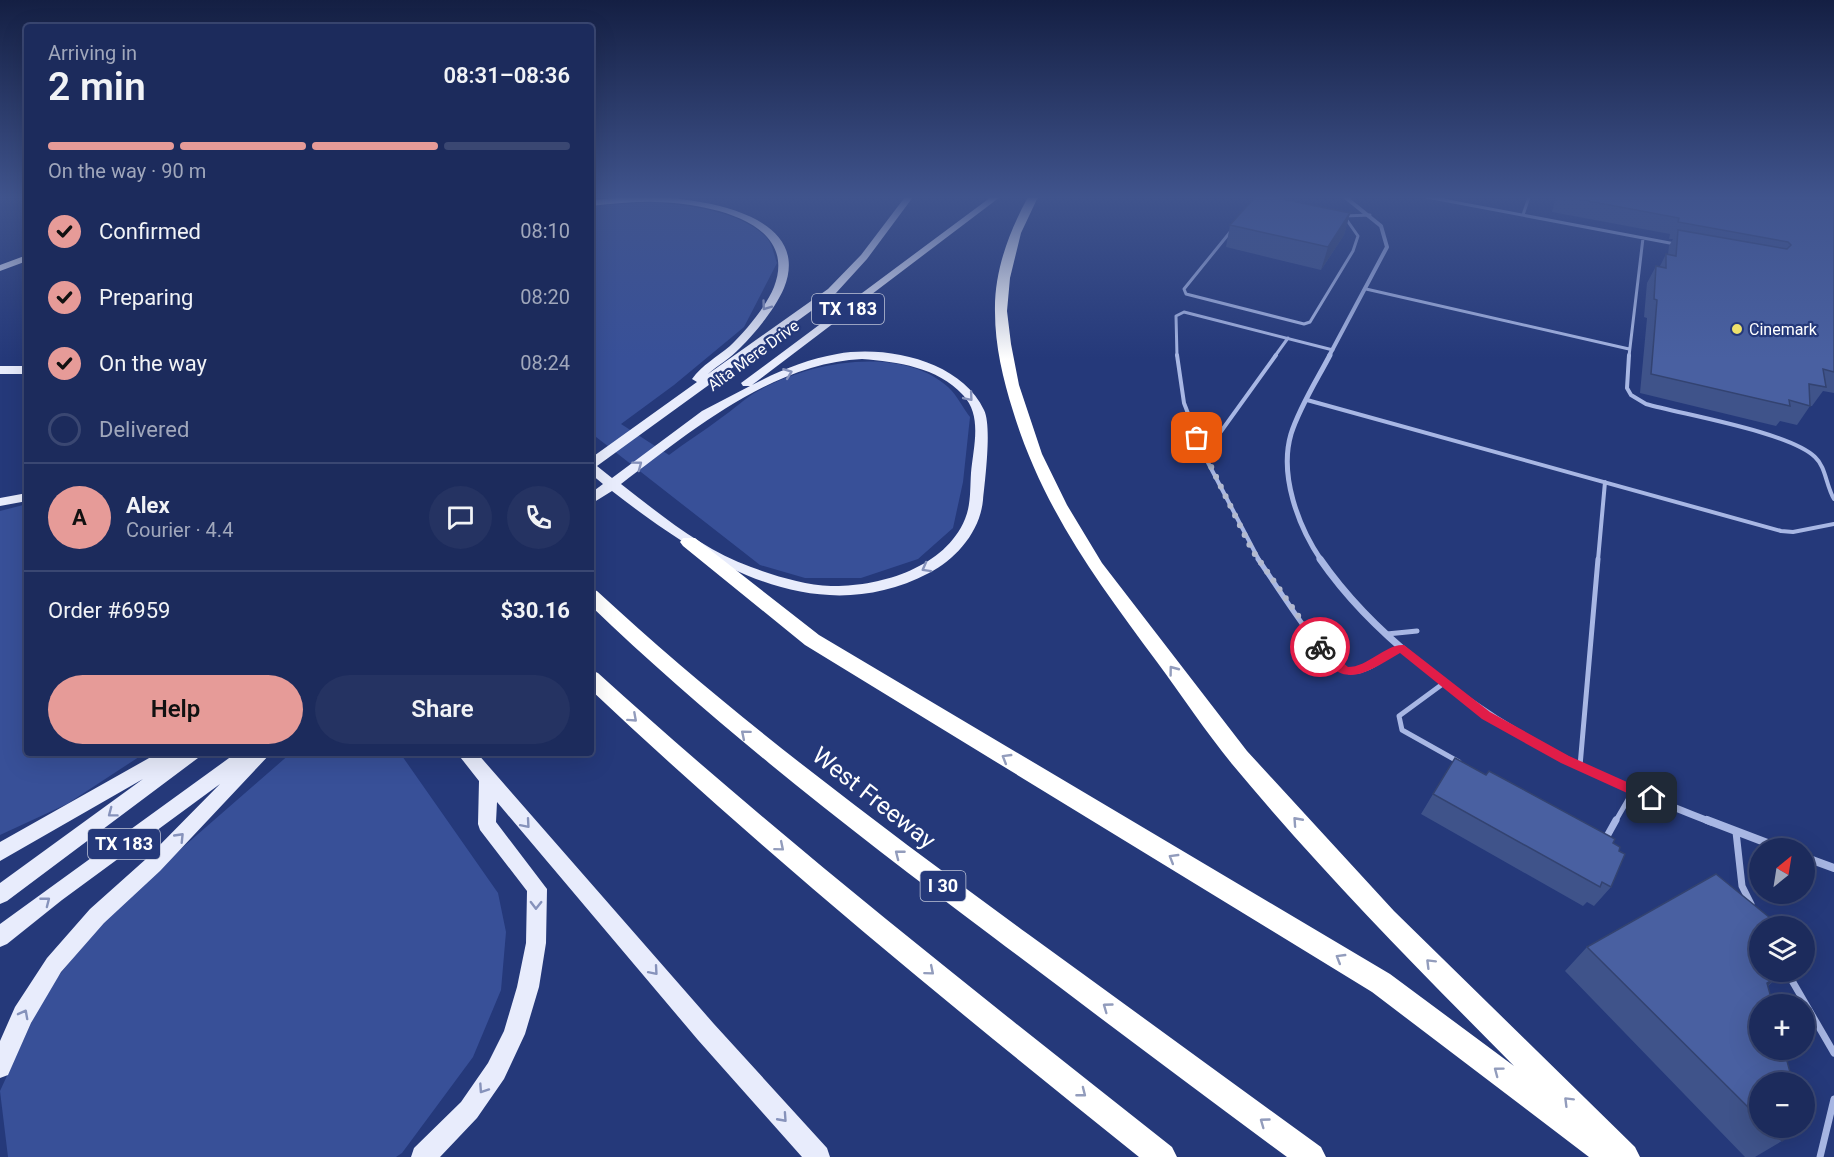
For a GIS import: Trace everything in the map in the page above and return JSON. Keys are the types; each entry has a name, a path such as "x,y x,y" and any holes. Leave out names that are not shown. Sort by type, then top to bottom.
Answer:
{"highway":[{"path":"1010,251 1004,278 1001,311 1004,345 1012,385 1034,454 1059,505 1096,567 1254,774 1385,919 1625,1157"},
{"path":"689,542 812,640 1381,983 1612,1157"},
{"name":"West Freeway","path":"594,598 664,664 752,740 918,868 1311,1157"},
{"path":"594,681 720,797 984,1016 1162,1157"}],"main road":[{"path":"687,396 703,373 737,345 778,289 784,273 785,259 782,251"},
{"name":"Alta Mere Drive","path":"594,462 832,291 869,251"},
{"name":"Alta Mere Drive","path":"594,498 924,251"},
{"path":"0,268 24,259"},
{"path":"594,470 689,542 744,570 828,591 876,588 917,572 945,557 963,536 973,517 979,450 979,413 973,399 938,370 899,360 862,356 823,359 761,384 699,419"},
{"path":"0,370 24,370"},
{"path":"0,502 24,498"},
{"path":"0,852 168,756"},
{"name":"TX 183","path":"0,895 188,756"},
{"name":"TX 183","path":"0,937 55,894 245,756"},
{"path":"0,1067 23,1015 54,965 97,916 153,865 259,756"},
{"path":"469,756 706,1032 818,1157"},
{"path":"423,1157 469,1110 496,1071 514,1034 528,987 536,943 537,889 487,824 488,779"}],"street":[{"path":"1385,251 1307,400 1288,445 1288,478 1295,504 1321,564 1338,587 1382,634 1486,716 1580,767 1633,791 1753,838"},
{"path":"1815,861 1834,868"}],"lane":[{"path":"1215,251 1184,289 1186,294 1304,324 1310,322 1352,251"},
{"path":"1641,251 1625,388 1635,399 1664,410 1798,446 1817,459 1834,499"},
{"path":"1366,289 1629,350"},
{"path":"1333,350 1184,312 1176,316 1175,345 1184,404 1204,455 1252,550 1327,657 1345,671 1361,671 1400,648"},
{"path":"1204,455 1288,338"},
{"path":"1307,400 1782,531 1793,532 1834,524"},
{"path":"1580,767 1605,482"},
{"path":"1382,634 1417,631"},
{"path":"1444,683 1399,716 1402,730 1462,764"},
{"path":"1599,838 1606,838 1633,791"},
{"path":"1736,832 1742,886 1752,906"},
{"path":"1793,982 1834,1053"},
{"path":"1820,1157 1834,1099"}],"shaded area":[{"path":"594,251 773,251 777,263 744,327 674,385 621,424 669,455 753,394 802,372 854,362 906,365 928,374 951,390 970,417 963,482 953,528 918,559 861,578 805,578 760,565 594,435"},
{"path":"24,505 24,756 140,756 67,804 0,835 0,511"},
{"path":"288,756 402,756 498,893 506,932 501,990 473,1057 402,1153 396,1157 8,1157 0,1091 45,993 95,930 182,848"}],"building":[{"path":"1676,251 1834,251 1834,372 1823,369 1826,387 1809,384 1810,406 1789,400 1790,406 1651,374 1657,300 1654,299 1656,266 1666,268 1666,254 1676,256"},
{"path":"1455,758 1486,775 1489,771 1615,839 1613,843 1620,847 1619,851 1625,854 1611,887 1602,882 1600,887 1433,794"},
{"path":"1716,874 1749,901 1749,904 1753,904 1768,916 1749,916 1749,982 1769,982 1770,994 1749,994 1749,1060 1787,1060 1790,1072 1749,1072 1749,1108 1587,947"}],"way so far":[{"path":"1197,438 1252,550 1320,647"}],"place":[{"name":"Cinemark","path":"1737,329"}],"route":[{"path":"1320,647 1327,657 1345,671 1361,671 1400,648 1486,716 1565,760 1652,798"}]}
